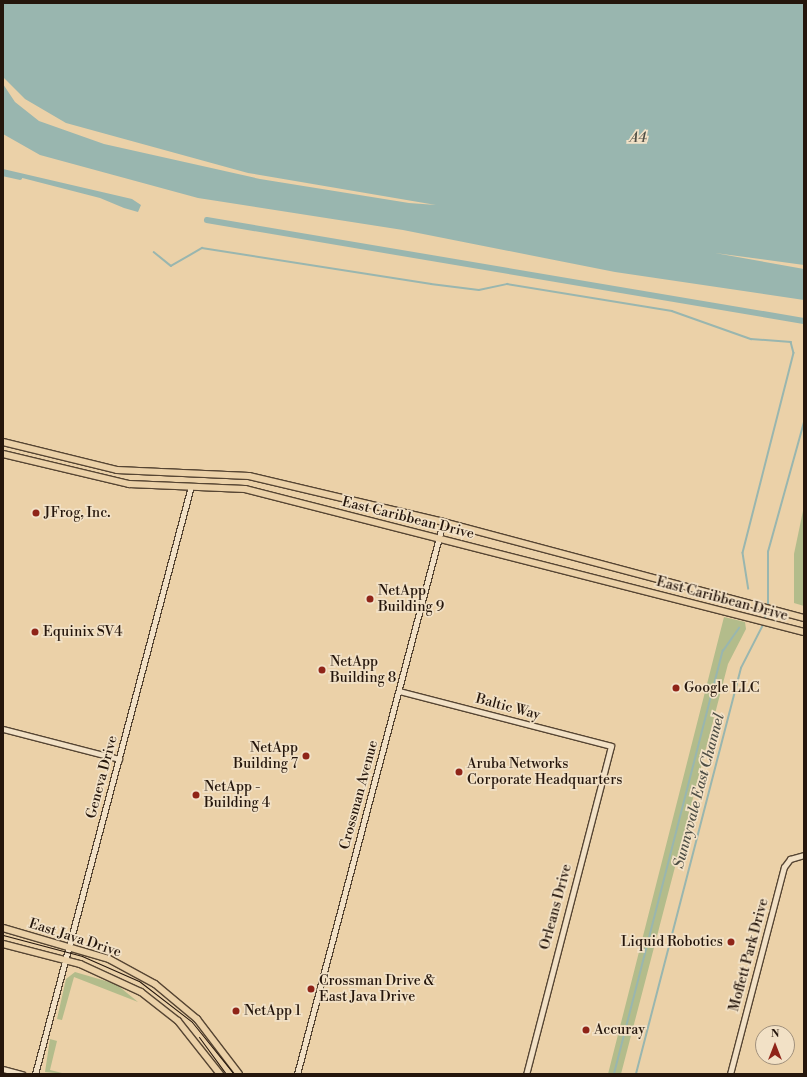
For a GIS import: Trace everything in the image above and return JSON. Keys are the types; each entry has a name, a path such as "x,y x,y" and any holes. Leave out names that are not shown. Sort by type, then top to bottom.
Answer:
{"main road":[{"name":"East Caribbean Drive","path":"3,442 117,470 249,476 443,522 804,618"},
{"name":"East Caribbean Drive","path":"3,454 111,481 153,486 191,486 245,489 804,632"},
{"name":"East Java Drive","path":"3,928 69,946 132,970 178,1000 239,1074"},
{"name":"East Java Drive","path":"3,944 65,960 121,980 160,1006 194,1038 220,1074"}],"street":[{"name":"Geneva Drive","path":"35,1074 191,486"},
{"name":"Crossman Avenue","path":"297,1074 440,539 443,522"},
{"name":"Baltic Way","path":"399,691 611,746"},
{"path":"3,729 119,759"},
{"name":"Orleans Drive","path":"526,1074 611,746"},
{"name":"Moffett Park Drive","path":"730,1074 784,867 790,859 804,855"},
{"path":"3,1069 22,1074"}],"green space":[{"path":"804,506 804,606 794,603 794,554"},
{"path":"724,617 745,622 746,629 728,664 621,1074 608,1074"},
{"path":"75,972 116,984 138,1002 74,977 62,1020 57,1019 66,979"},
{"path":"50,1039 57,1041 50,1070 66,1074 45,1072"}],"water":[{"name":"A4","path":"3,3 804,3 804,265 715,253 804,269 804,300 615,272 403,230 198,198 40,155 3,134 3,84 15,102 39,121 104,144 260,179 409,203 436,205 248,173 66,123 25,99 3,77"},
{"path":"3,169 132,199 141,205 138,212 100,198 3,173"}],"waterway":[{"path":"3,173 20,177"},
{"path":"207,220 804,321"},
{"path":"154,252 171,266 202,248 431,284 479,290 507,284 672,311 751,339 791,342 794,353 743,553 749,589"},
{"name":"Sunnyvale East Channel","path":"768,606 768,552 804,422"},
{"name":"Sunnyvale East Channel","path":"765,619 767,609"},
{"name":"Sunnyvale East Channel","path":"636,1074 741,668 764,623"},
{"path":"614,1074 723,651 739,628"}],"tram line":[{"path":"3,935 82,956 139,981 192,1022 234,1074"},
{"path":"199,1037 226,1074"}],"place":[{"name":"JFrog, Inc.","path":"36,513"},
{"name":"NetApp Building 9","path":"370,599"},
{"name":"Equinix SV4","path":"35,632"},
{"name":"NetApp Building 8","path":"322,670"},
{"name":"Google LLC","path":"676,688"},
{"name":"NetApp Building 7","path":"306,756"},
{"name":"Aruba Networks Corporate Headquarters","path":"459,772"},
{"name":"NetApp - Building 4","path":"196,795"},
{"name":"Liquid Robotics","path":"731,942"},
{"name":"Crossman Drive & East Java Drive","path":"311,989"},
{"name":"NetApp 1","path":"236,1011"},
{"name":"Accuray","path":"586,1030"}]}
